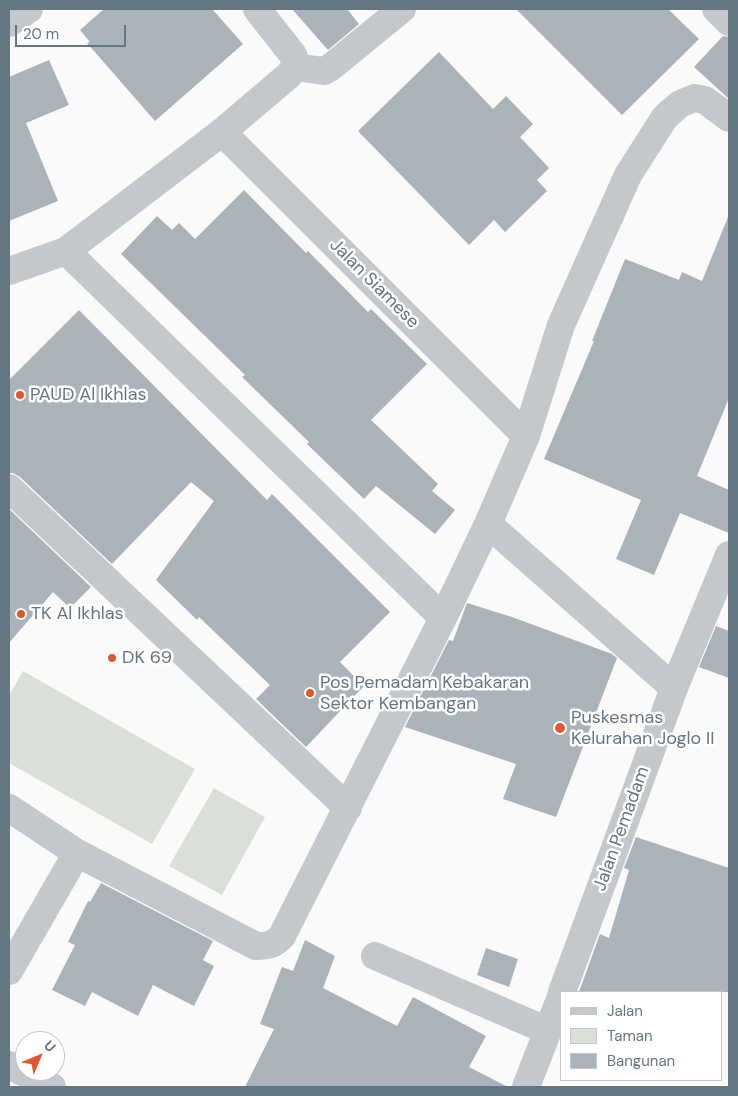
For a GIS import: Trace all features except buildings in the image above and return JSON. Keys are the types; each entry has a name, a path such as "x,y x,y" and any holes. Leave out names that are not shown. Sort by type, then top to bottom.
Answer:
{"street":[{"path":"9,23 29,9"},
{"path":"9,271 66,251 222,132 286,78 295,67 296,61 257,9"},
{"path":"295,67 324,71 402,9"},
{"path":"716,9 729,22"},
{"path":"9,808 77,853 256,946 271,946 282,936 443,618 488,524 526,436 561,325 624,183 666,117 680,104 694,98 705,100 729,118"},
{"name":"Jalan Siamese","path":"222,132 526,436"},
{"path":"66,251 443,618"},
{"path":"9,488 348,808"},
{"path":"488,524 674,688"},
{"name":"Jalan Pemadam","path":"563,991 674,688 729,555"},
{"path":"9,971 77,853"},
{"path":"375,956 548,1031"},
{"name":"Jalan Pemadam","path":"526,1087 560,998"},
{"path":"9,1066 52,1087"}],"green space":[{"path":"23,671 195,769 152,844 9,763 9,696"},
{"path":"214,788 265,817 222,895 169,866"}],"place":[{"name":"PAUD Al Ikhlas","path":"20,395"},
{"name":"TK Al Ikhlas","path":"21,614"},
{"name":"DK 69","path":"112,658"},
{"name":"Pos Pemadam Kebakaran Sektor Kembangan","path":"310,693"},
{"name":"Puskesmas Kelurahan Joglo II","path":"560,728"}]}
